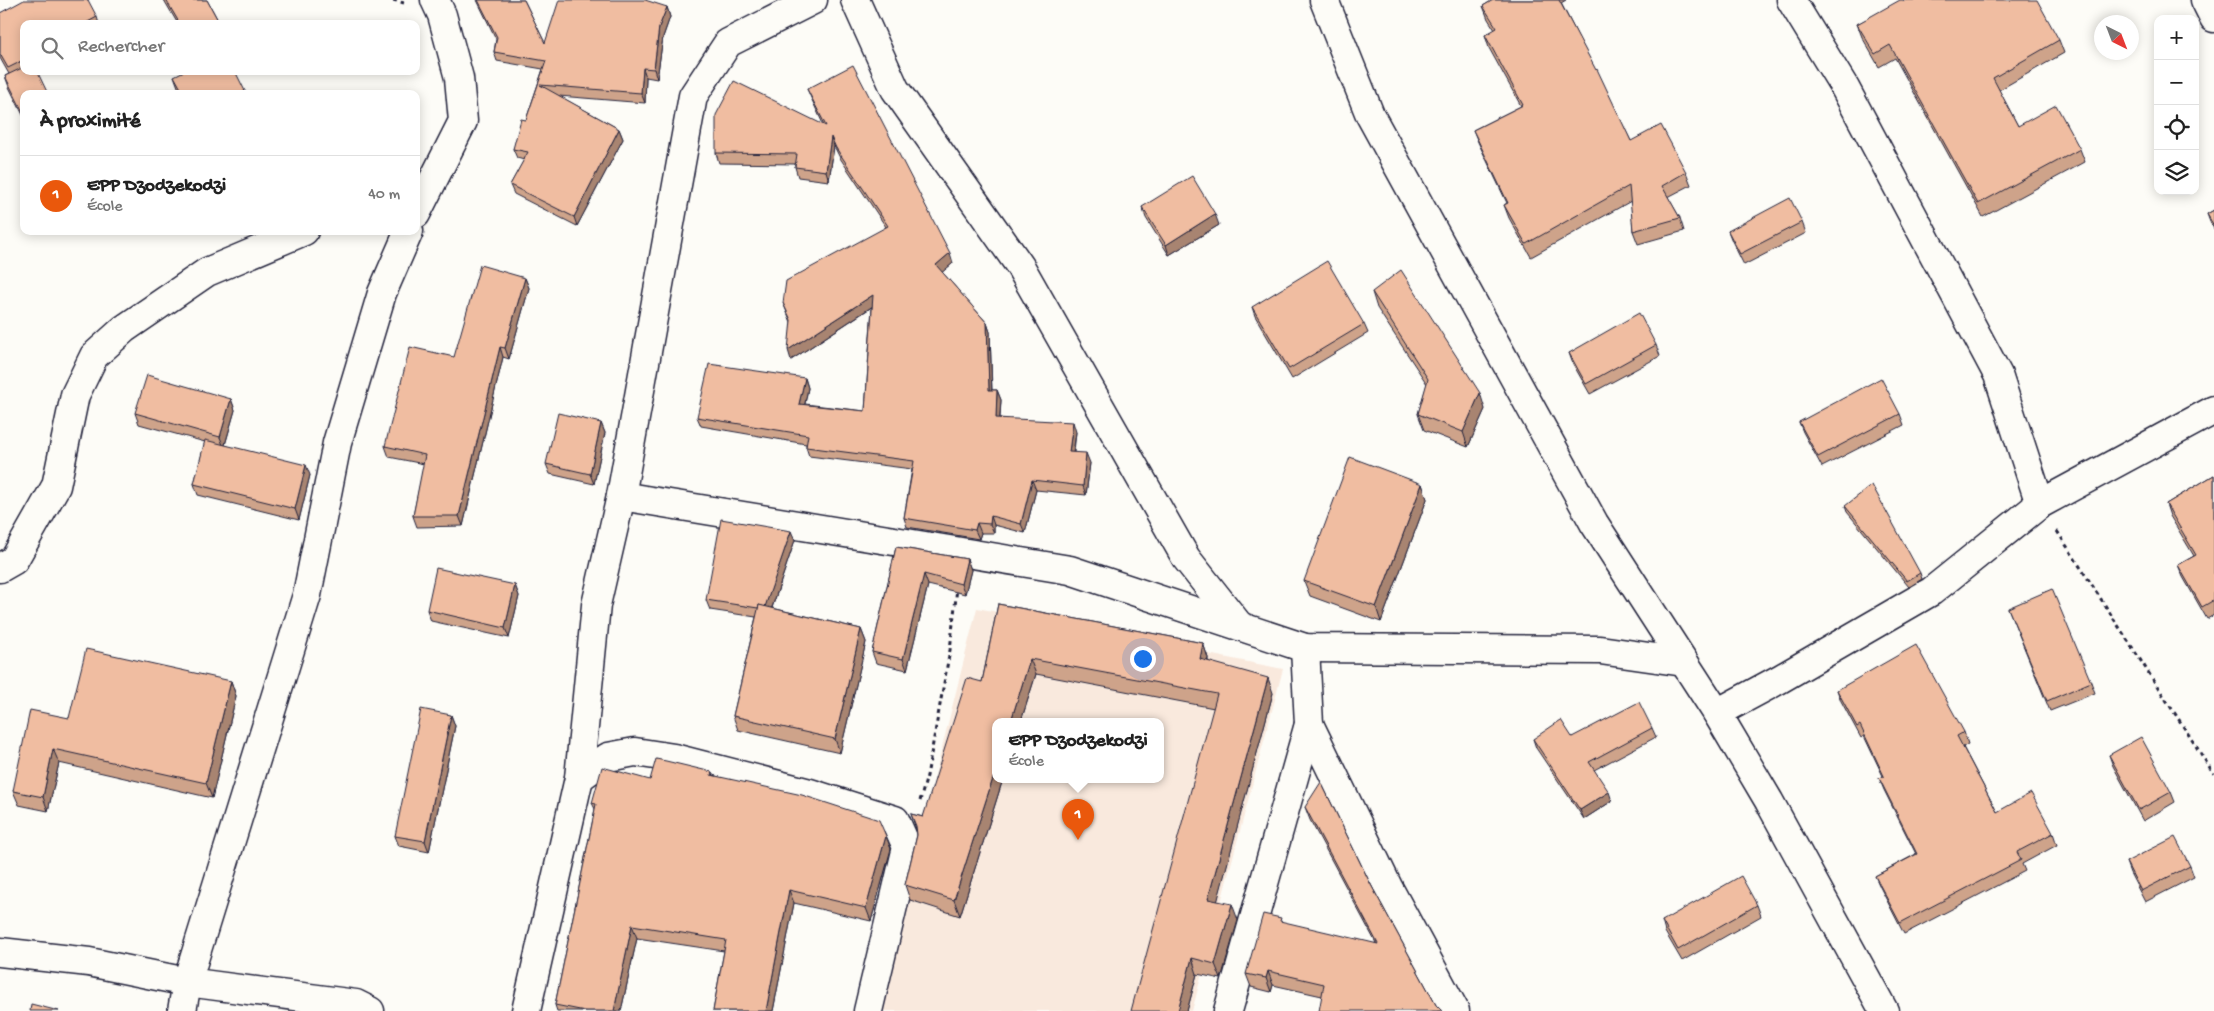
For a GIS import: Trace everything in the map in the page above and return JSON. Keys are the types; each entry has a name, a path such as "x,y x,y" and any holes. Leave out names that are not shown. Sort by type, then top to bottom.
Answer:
{"street":[{"path":"420,198 463,121 459,78 442,15 434,0"},
{"path":"526,1011 579,778 596,605 621,496 693,96 728,43 813,0"},
{"path":"854,0 895,89 1020,266 1186,558 1238,624"},
{"path":"1324,0 1375,124 1594,523 1717,713 1769,801 1884,1011"},
{"path":"1791,0 1845,88 1998,375 2040,504"},
{"path":"2205,0 2214,18"},
{"path":"0,568 14,560 56,486 75,394 94,356 124,329 207,272 295,235"},
{"path":"182,1011 187,982 307,595 340,433 382,293 407,235"},
{"path":"1717,713 1780,679 1932,591 2040,504 2214,410"},
{"path":"621,496 1070,570 1238,624 1305,648 1600,650 1684,662"},
{"path":"1228,1011 1309,724 1305,648"},
{"path":"1309,724 1390,889 1455,1011"},
{"path":"579,778 608,757 635,752 674,758 810,793 895,820 907,847 868,1011"},
{"path":"0,952 89,962 187,982 356,1004 370,1011"}],"path":[{"path":"2040,504 2214,774"},
{"path":"907,847 927,776 950,650 962,551"}],"shaded area":[{"path":"977,608 1283,669 1192,1011 876,1011"}],"building":[{"path":"24,0 88,0 97,17 91,20 20,20 20,62 8,68 0,54 0,13"},
{"path":"166,0 207,0 218,20 178,20"},
{"path":"478,0 524,0 545,43 559,0 645,0 667,7 659,27 654,69 643,68 641,93 540,85 619,129 574,217 510,185 528,152 513,149 521,119 526,120 546,61 494,52 497,37"},
{"path":"1493,0 1559,0 1597,69 1631,141 1661,125 1686,172 1662,186 1680,218 1633,231 1629,186 1526,244 1504,205 1508,203 1473,130 1523,105 1485,35 1497,28 1483,6"},
{"path":"1900,0 2037,0 2059,40 1993,78 2018,126 2056,105 2080,149 1978,204 1890,45 1875,54 1857,24"},
{"path":"853,65 950,253 936,265 987,323 989,390 997,390 996,418 1073,422 1069,452 1086,453 1083,486 1032,480 1021,524 991,516 990,524 977,523 975,530 904,518 914,461 806,447 808,435 697,417 709,364 805,378 799,404 865,411 873,295 788,350 791,320 783,303 786,281 888,226 836,148 831,137 826,171 795,167 797,154 716,153 716,115 734,81 826,126 807,89"},
{"path":"20,69 20,75 39,75 46,90 20,90 20,106 5,76"},
{"path":"237,75 244,90 182,90 174,76"},
{"path":"1192,176 1215,214 1166,245 1142,207"},
{"path":"1790,198 1802,222 1740,254 1728,231"},
{"path":"2214,210 2214,226 2207,214"},
{"path":"1327,261 1364,324 1289,369 1252,307"},
{"path":"480,265 525,278 505,348 500,347 459,516 413,516 425,455 385,446 410,347 454,357"},
{"path":"1401,270 1480,393 1463,432 1418,414 1428,379 1372,292"},
{"path":"1639,313 1656,345 1586,384 1569,353"},
{"path":"147,375 231,399 220,437 135,413"},
{"path":"1881,378 1900,414 1818,457 1799,422"},
{"path":"558,413 601,423 590,474 546,464"},
{"path":"205,440 306,465 295,509 194,484"},
{"path":"1350,457 1422,484 1376,607 1304,581"},
{"path":"2214,475 2214,600 2202,607 2178,565 2196,555 2166,504"},
{"path":"1872,485 1920,573 1907,581 1845,506"},
{"path":"721,519 791,531 765,607 759,605 758,608 706,600"},
{"path":"896,547 967,559 961,584 924,574 903,659 872,652"},
{"path":"436,568 515,585 505,628 427,610"},
{"path":"2052,589 2091,682 2047,701 2008,608"},
{"path":"998,604 1203,643 1200,659 1268,678 1208,899 1232,904 1215,964 1192,958 1178,1011 1131,1011 1217,694 1030,659 1012,718 992,718 992,781 954,900 905,885 917,835 916,826 911,814 923,817 967,678 982,682"},
{"path":"759,605 861,629 835,739 733,716"},
{"path":"1916,645 1964,732 1957,736 1997,812 2031,793 2053,833 2017,852 2021,860 1900,923 1875,876 1917,854 1879,778 1884,776 1860,725 1857,727 1837,690"},
{"path":"86,649 231,681 206,783 53,749 43,797 13,791 30,710 69,718"},
{"path":"1639,702 1652,728 1589,762 1609,792 1580,810 1533,739 1561,720 1572,737"},
{"path":"421,709 451,715 425,841 395,836"},
{"path":"2141,737 2171,792 2139,810 2109,755"},
{"path":"656,759 712,772 711,775 802,795 879,820 886,836 866,908 789,890 766,1011 713,1011 726,940 632,925 614,1011 585,1011 555,1005 596,804 592,803 602,767 650,780"},
{"path":"1321,782 1370,883 1436,1005 1442,1011 1319,1011 1324,984 1268,971 1266,978 1246,974 1263,914 1281,918 1280,921 1378,944 1305,807"},
{"path":"2175,837 2190,866 2141,891 2126,862"},
{"path":"1741,876 1757,905 1678,950 1662,921"},
{"path":"31,1004 59,1011 30,1011"}],"place":[{"name":"EPP Dzodzekodzi","path":"1078,840"}]}
